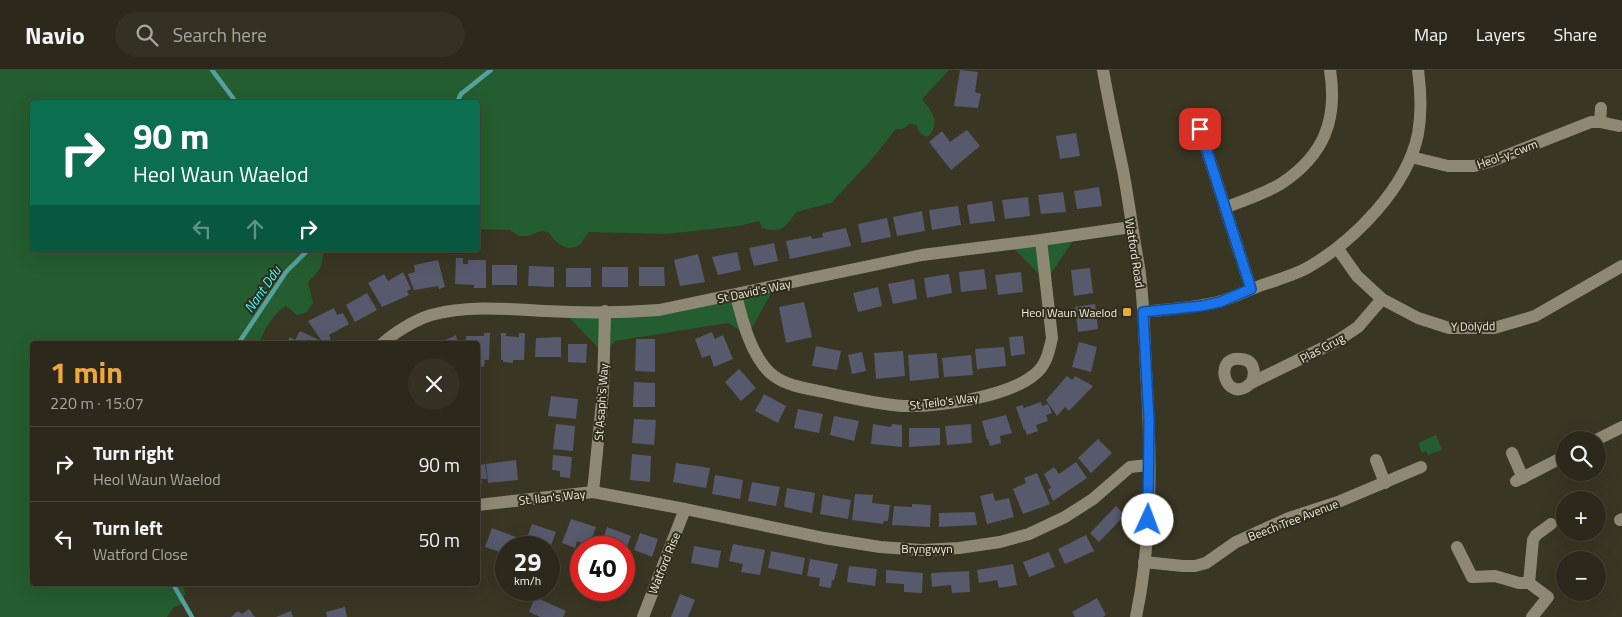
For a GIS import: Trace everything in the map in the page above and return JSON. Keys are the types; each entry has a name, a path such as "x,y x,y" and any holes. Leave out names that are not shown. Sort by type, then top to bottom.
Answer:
{"street":[{"name":"Watford Road","path":"1103,70 1123,171 1139,269 1143,312 1149,420 1149,506 1144,562 1136,617"},
{"path":"1225,208 1281,184 1306,164 1326,135 1330,121 1333,97 1330,70"},
{"path":"1143,312 1202,306 1220,302 1305,269 1338,249 1393,188 1411,157 1418,135 1422,100 1418,70"},
{"path":"1600,122 1601,108"},
{"name":"Heol-y-cwm","path":"1411,157 1448,166 1474,166 1492,161 1591,122 1619,126"},
{"path":"1200,129 1251,289"},
{"name":"St David's Way","path":"386,341 430,315 456,310 632,312 659,310 922,255 1131,227"},
{"name":"St Teilo's Way","path":"736,295 754,351 762,366 774,376 788,383 856,399 902,406 965,400 997,392 1021,383 1035,375 1049,354 1052,338 1041,240"},
{"name":"Y Dolydd","path":"1338,249 1357,276 1382,299 1418,318 1449,328 1494,328 1535,316 1622,266"},
{"name":"Plas Grug","path":"1251,383 1337,341 1358,327 1382,299"},
{"name":"St Asaph's Way","path":"593,492 603,391 605,311"},
{"path":"1606,435 1622,427"},
{"path":"1512,453 1520,479 1556,461"},
{"path":"1376,460 1385,482"},
{"name":"Bryngwyn","path":"685,509 824,538 880,547 922,550 959,548 1000,542 1029,534 1065,517 1093,499 1130,467 1149,465"},
{"name":"Beech Tree Avenue","path":"1144,562 1183,566 1195,566 1206,563 1236,542 1289,518 1338,502 1421,467"},
{"name":"St. Ilan's Way","path":"480,505 593,492 685,509"},
{"name":"Watford Rise","path":"643,617 685,509"},
{"path":"1529,583 1534,540 1536,535 1551,524"},
{"path":"1457,547 1472,577 1495,576 1519,583 1529,583 1548,597 1532,617"}],"green space":[{"path":"0,70 949,70 922,99 932,113 935,123 932,132 927,137 920,133 916,125 910,124 902,129 896,129 872,159 831,203 796,212 786,225 778,230 762,228 759,221 739,226 665,234 589,232 579,245 570,248 561,245 548,232 541,231 528,236 519,236 510,230 480,229 480,100 30,100 30,252 324,252 320,268 308,282 313,303 307,312 297,315 286,306 270,322 260,341 30,341 30,586 183,586 185,593 182,604 173,608 167,617 0,617"},
{"path":"1077,235 1046,281 1009,244"},
{"path":"775,286 748,335 728,323 615,341 604,354 563,311 632,312"},
{"path":"1436,435 1442,450 1428,455 1426,451 1422,453 1418,443"}],"building":[{"path":"960,70 978,72 975,92 981,94 978,108 954,106"},
{"path":"967,130 980,146 951,170 929,142 942,131 950,142"},
{"path":"1076,133 1080,156 1060,159 1056,136"},
{"path":"1099,187 1102,206 1077,209 1074,191"},
{"path":"1063,192 1066,212 1041,214 1038,195"},
{"path":"1028,197 1030,216 1005,219 1002,200"},
{"path":"992,201 995,221 970,224 967,205"},
{"path":"958,206 961,225 932,230 929,210"},
{"path":"922,211 925,231 897,236 893,217"},
{"path":"887,218 891,237 862,243 858,224"},
{"path":"846,228 851,246 790,259 786,241 811,236 812,239 823,237 822,233"},
{"path":"774,243 778,261 754,266 749,248"},
{"path":"737,252 741,270 718,275 712,257"},
{"path":"698,254 705,282 680,286 674,260"},
{"path":"456,258 463,258 463,264 468,264 468,260 486,260 486,288 474,288 474,285 455,284"},
{"path":"438,260 445,287 439,289 438,286 414,290 408,274 415,272 414,265"},
{"path":"492,265 517,265 517,285 492,285"},
{"path":"529,266 554,267 554,287 528,286"},
{"path":"602,267 628,267 628,287 602,287"},
{"path":"639,267 664,267 665,286 639,286"},
{"path":"566,268 591,268 591,287 566,287"},
{"path":"1090,268 1093,293 1074,296 1071,270"},
{"path":"984,269 987,289 961,292 959,272"},
{"path":"403,272 411,289 407,291 409,295 382,307 368,283 384,274 388,281"},
{"path":"1021,272 1023,292 998,295 995,275"},
{"path":"949,274 952,293 927,298 924,278"},
{"path":"914,279 917,299 893,304 888,284"},
{"path":"878,287 882,306 858,312 853,293"},
{"path":"367,293 377,310 355,322 346,305"},
{"path":"804,302 812,337 786,343 779,307"},
{"path":"1095,304 1098,329 1078,332 1075,307"},
{"path":"334,308 337,315 343,313 349,324 329,335 331,339 322,341 308,321"},
{"path":"300,331 319,340 288,341 290,337 295,340"},
{"path":"712,332 715,339 723,335 733,359 714,367 710,355 702,358 695,339"},
{"path":"484,333 490,333 489,360 485,360 484,367 480,366 480,341 466,341 466,336 484,336"},
{"path":"501,333 506,333 506,336 519,337 519,333 525,333 524,360 513,360 513,363 501,360"},
{"path":"456,335 457,341 443,341"},
{"path":"1023,336 1025,354 1011,356 1009,337"},
{"path":"561,337 561,357 535,357 536,338"},
{"path":"636,339 655,339 655,372 635,371"},
{"path":"1079,342 1097,347 1091,372 1072,367"},
{"path":"568,344 587,344 586,363 568,362"},
{"path":"816,346 841,351 837,370 812,366"},
{"path":"1004,347 1006,366 977,369 975,349"},
{"path":"903,351 905,376 876,379 874,353"},
{"path":"862,352 866,371 852,374 848,355"},
{"path":"937,353 939,378 910,381 908,355"},
{"path":"971,355 973,375 944,377 942,358"},
{"path":"739,369 756,388 741,401 725,382"},
{"path":"1067,376 1072,380 1075,376 1093,386 1069,411 1065,407 1057,416 1046,400"},
{"path":"634,382 655,383 655,407 633,407"},
{"path":"764,394 786,406 778,423 755,411"},
{"path":"551,396 578,399 576,419 548,416"},
{"path":"1041,402 1042,406 1048,404 1052,413 1046,415 1048,421 1036,425 1038,431 1027,435 1016,407 1022,405 1024,408"},
{"path":"798,409 823,414 819,433 794,428"},
{"path":"1006,415 1012,433 1000,436 1001,443 990,446 982,421"},
{"path":"834,416 859,421 854,441 830,435"},
{"path":"634,419 656,420 654,445 632,443"},
{"path":"556,424 575,426 573,451 553,449"},
{"path":"873,424 891,427 892,424 902,425 902,447 871,444"},
{"path":"971,424 972,443 947,445 945,426"},
{"path":"909,428 940,428 940,445 909,447"},
{"path":"1098,439 1112,453 1091,473 1078,458"},
{"path":"632,454 651,456 650,482 630,480"},
{"path":"553,455 572,457 570,478 560,477 560,471 552,470"},
{"path":"516,460 518,480 488,483 486,464"},
{"path":"1076,462 1087,478 1053,501 1048,489 1051,488 1044,474 1054,467 1059,474"},
{"path":"676,463 710,468 706,488 673,482"},
{"path":"485,464 487,479 481,479 482,483 480,484 480,465"},
{"path":"1037,473 1050,504 1023,514 1013,489 1026,483 1024,478"},
{"path":"715,475 743,480 740,499 712,494"},
{"path":"752,482 780,487 776,506 748,501"},
{"path":"787,488 815,493 812,513 784,507"},
{"path":"993,493 995,501 1009,498 1014,517 987,524 980,496"},
{"path":"855,494 873,495 872,503 890,505 888,521 884,521 883,524 852,520"},
{"path":"823,495 851,500 848,519 820,514"},
{"path":"912,504 931,505 930,527 892,525 894,506 912,507"},
{"path":"1116,506 1125,515 1099,542 1090,533"},
{"path":"975,512 977,525 939,527 939,513"},
{"path":"571,519 596,527 593,536 570,536 570,546 562,543"},
{"path":"532,524 556,532 554,536 528,536"},
{"path":"607,527 631,536 604,536"},
{"path":"492,528 513,536 495,536 495,550 485,547"},
{"path":"640,533 658,539 652,557 635,550"},
{"path":"1086,535 1094,551 1065,564 1058,549"},
{"path":"733,544 765,550 760,575 741,572 743,564 729,561"},
{"path":"694,546 721,551 718,568 691,563"},
{"path":"771,551 805,558 802,575 768,568"},
{"path":"1049,552 1055,567 1029,577 1023,562"},
{"path":"810,559 838,564 831,588 819,586 820,578 807,576"},
{"path":"1013,564 1017,585 999,588 997,580 979,583 977,570"},
{"path":"849,566 877,569 875,586 847,582"},
{"path":"886,570 923,573 922,593 904,592 904,584 886,583"},
{"path":"969,571 970,592 952,593 951,585 932,587 931,573"},
{"path":"680,594 695,600 688,617 671,617"},
{"path":"1097,598 1106,615 1103,617 1075,617 1072,612"},
{"path":"533,601 544,601 566,611 563,617 540,617 529,612"},
{"path":"345,607 347,617 327,617 326,612"},
{"path":"249,609 255,617 231,617 238,611 242,614"},
{"path":"291,611 293,617 276,617"}],"waterway":[{"path":"212,70 234,100"},
{"name":"Nant Ddu","path":"458,100 461,94 491,70"},
{"name":"Nant Ddu","path":"240,341 286,272 306,252"},
{"name":"Nant Ddu","path":"174,586 192,617"}],"place":[{"name":"Heol Waun Waelod","path":"1127,312"}],"route":[{"path":"1148,520 1149,420 1143,312 1202,306 1220,302 1251,289 1200,129"}]}
